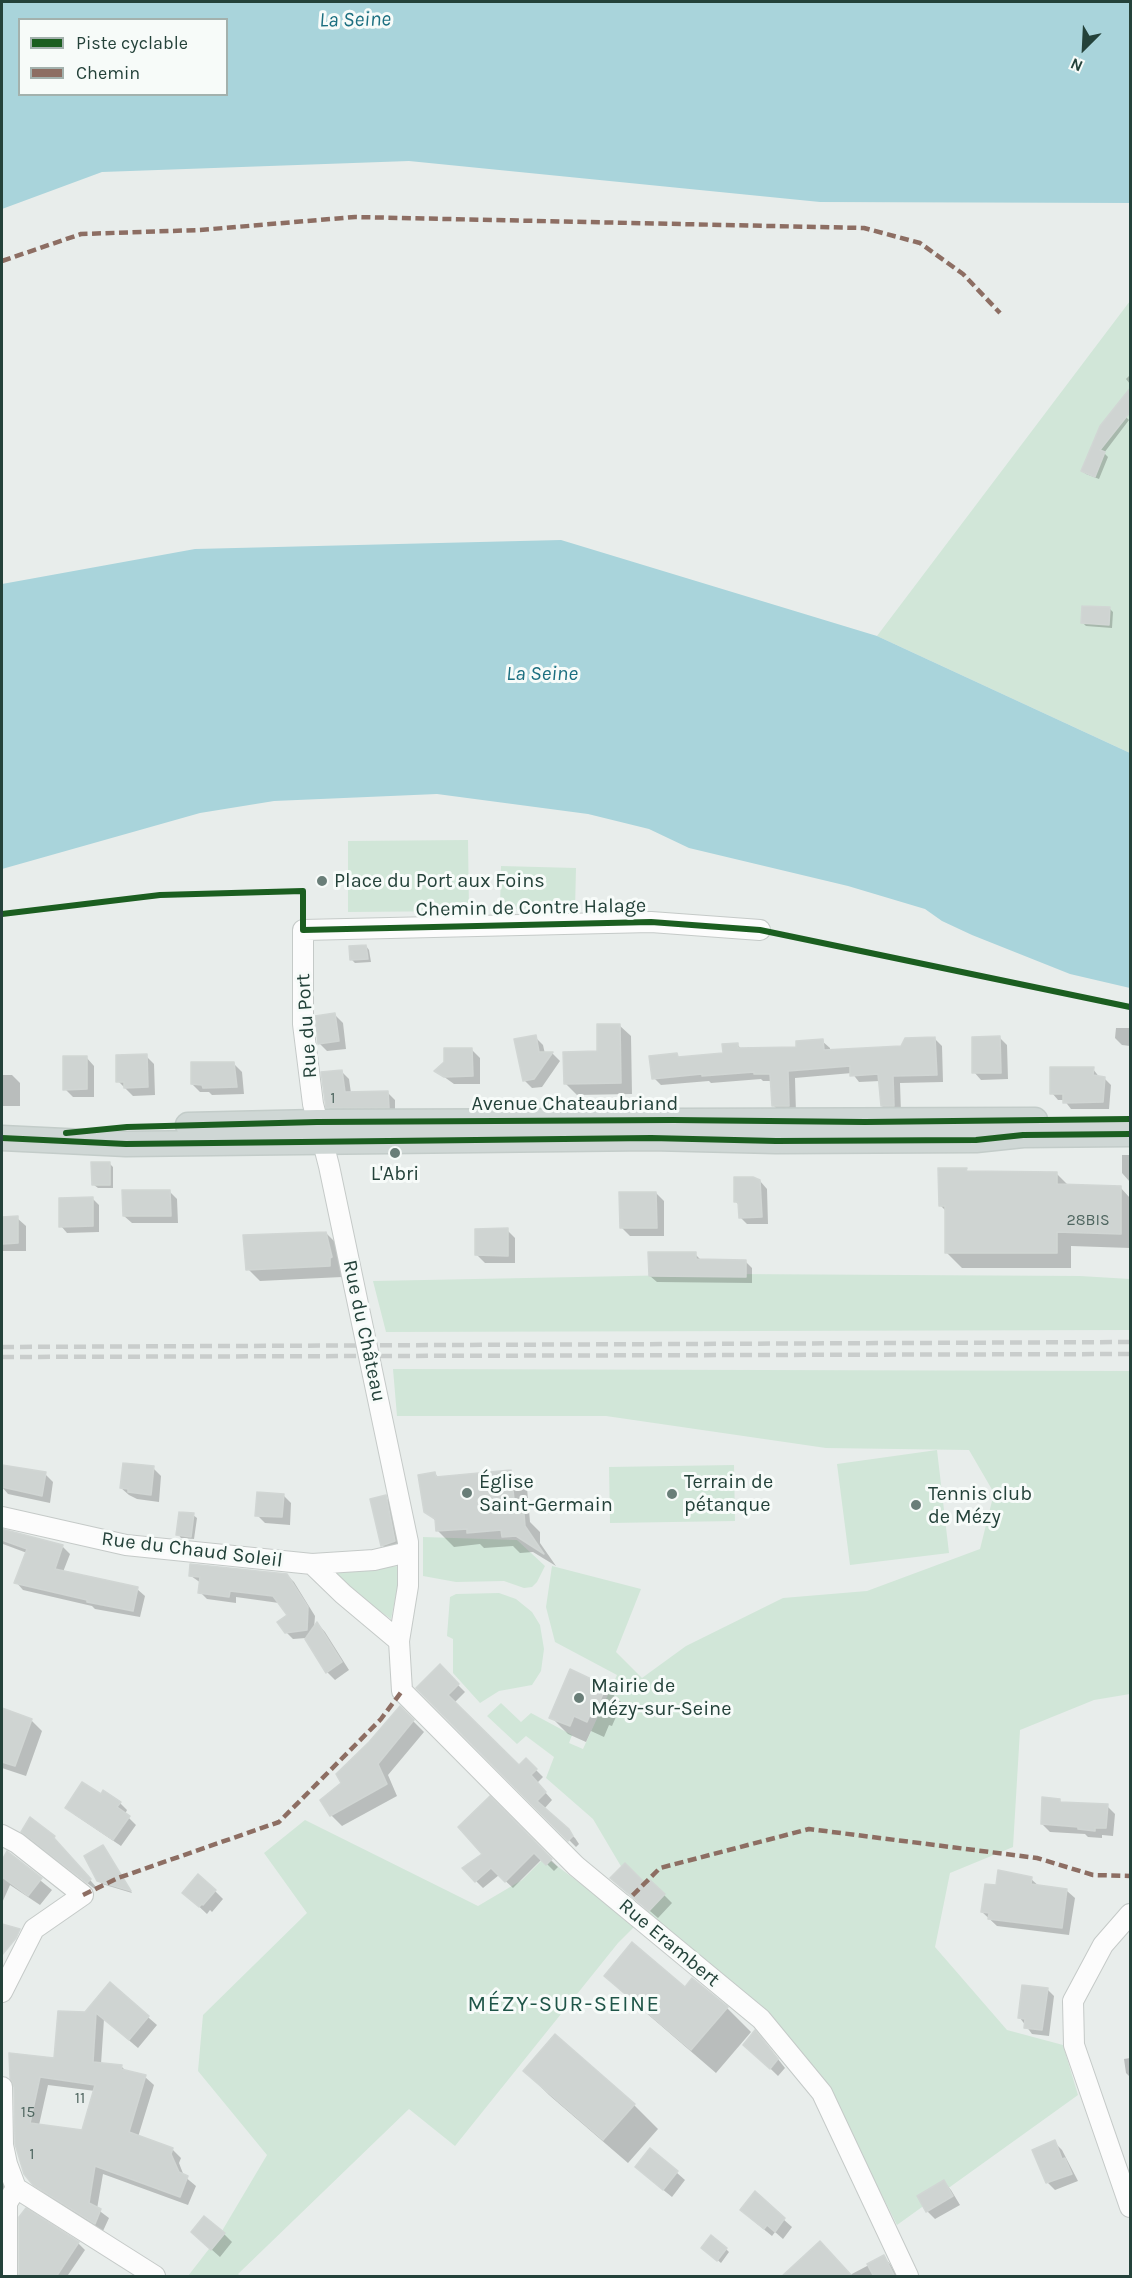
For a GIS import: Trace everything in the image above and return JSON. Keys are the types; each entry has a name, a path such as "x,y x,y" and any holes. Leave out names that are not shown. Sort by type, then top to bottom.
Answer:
{"main road":[{"name":"Avenue Chateaubriand","path":"319,1131 1131,1119"},
{"name":"Avenue Chateaubriand","path":"11,1138 126,1127 776,1141 976,1140 1023,1135 1131,1134"}],"street":[{"name":"Chemin de Contre Halage","path":"303,930 651,922 760,930"},
{"name":"Rue du Port","path":"303,930 303,1024 319,1131"},
{"name":"Rue du Château","path":"319,1131 329,1166 408,1547 408,1586 399,1641"},
{"name":"Rue du Chaud Soleil","path":"2,1517 126,1545 312,1564 374,1560 408,1547"},
{"path":"312,1564 343,1594 399,1641"},
{"name":"Rue Erambert","path":"399,1641 402,1691 576,1866 761,2019 822,2093 908,2277"},
{"path":"2,1835 17,1843 83,1895 34,1929 2,1992"},
{"path":"1131,1914 1103,1945 1073,2001 1074,2045 1131,2207"},
{"path":"2,2087 2,2145 16,2188 155,2277"},
{"path":"7,2277 7,2203 16,2188"}],"green space":[{"path":"1130,301 1130,753 877,636"},
{"path":"468,840 469,911 348,912 348,841"},
{"path":"501,866 576,868 575,910 500,909"},
{"path":"731,1274 1080,1276 1130,1279 1130,1330 386,1332 373,1281"},
{"path":"393,1369 1130,1371 1130,1694 1094,1700 1020,1730 1013,1847 950,1873 935,1947 1007,2030 1063,2045 1078,2095 897,2225 827,2088 648,1912 593,1819 546,1778 554,1757 526,1736 517,1744 487,1716 501,1703 521,1722 531,1713 572,1735 569,1743 583,1749 617,1675 555,1642 546,1607 552,1566 641,1589 616,1652 642,1678 686,1646 783,1598 867,1591 980,1549 994,1493 969,1450 826,1448 606,1416 397,1416"},
{"path":"937,1450 949,1553 850,1565 837,1464"},
{"name":"Terrain de pétanque","path":"734,1465 735,1521 610,1523 609,1467"},
{"path":"423,1537 517,1540 545,1566 537,1582 532,1587 524,1588 504,1581 456,1582 423,1576"},
{"path":"402,1566 391,1619 334,1578 335,1569"},
{"path":"499,1593 516,1599 532,1612 540,1625 544,1649 541,1671 532,1685 499,1691 480,1703 453,1673 453,1639 447,1636 450,1597 456,1594"},
{"path":"305,1820 478,1906 522,1880 545,1857 636,1925 618,1943 455,2146 409,2109 238,2274 240,2276 188,2276 219,2236 267,2155 198,2071 203,2015 307,1913 264,1853"}],"water":[{"name":"La Seine","path":"2,2 1130,2 1130,203 820,202 409,161 102,172 2,209"},
{"name":"La Seine","path":"561,540 877,636 1130,753 1130,988 1070,974 972,935 942,921 925,909 848,886 689,848 649,829 588,814 437,794 274,801 200,813 2,869 2,584 195,549"}],"building":[{"path":"1131,387 1131,411 1100,450 1105,452 1095,477 1081,471 1100,426"},
{"path":"1082,606 1110,607 1109,625 1081,623"},
{"path":"366,945 368,959 350,960 349,946"},
{"path":"335,1013 339,1041 318,1044 315,1016"},
{"path":"597,1024 620,1024 621,1083 564,1084 563,1052 597,1051"},
{"path":"536,1035 539,1052 553,1052 534,1079 523,1081 514,1039"},
{"path":"1000,1036 1001,1073 972,1073 972,1037"},
{"path":"935,1037 937,1075 893,1076 894,1106 881,1106 878,1074 850,1076 850,1066 788,1071 789,1106 772,1106 770,1074 754,1074 754,1072 702,1076 702,1074 652,1079 649,1056 677,1053 678,1057 723,1053 722,1044 738,1043 738,1048 796,1047 796,1041 823,1039 824,1050 901,1046 905,1038"},
{"path":"444,1048 472,1048 473,1076 444,1077 434,1071 444,1062"},
{"path":"147,1054 148,1087 124,1088 124,1082 116,1082 116,1055"},
{"path":"63,1056 87,1056 87,1089 63,1090"},
{"path":"191,1062 234,1062 237,1087 203,1088 202,1085 191,1084"},
{"path":"1050,1067 1094,1067 1093,1075 1105,1077 1103,1102 1063,1103 1063,1094 1050,1094"},
{"path":"342,1070 345,1092 388,1091 389,1108 326,1108 321,1072"},
{"path":"91,1162 110,1162 110,1185 92,1185"},
{"path":"938,1168 967,1168 966,1171 1057,1172 1057,1184 1121,1186 1121,1234 1057,1232 1057,1253 945,1253 945,1206 939,1206"},
{"path":"734,1177 753,1177 760,1180 762,1217 739,1218 738,1202 734,1202"},
{"path":"122,1190 170,1190 171,1216 123,1216"},
{"path":"619,1192 656,1192 657,1228 620,1228"},
{"path":"93,1197 93,1226 59,1227 59,1198"},
{"path":"18,1216 18,1243 2,1244 2,1217"},
{"path":"508,1228 508,1256 475,1255 475,1229"},
{"path":"326,1232 332,1257 330,1266 246,1270 243,1235"},
{"path":"648,1252 696,1252 696,1259 746,1260 746,1277 649,1276"},
{"path":"123,1463 154,1466 151,1495 128,1492 128,1489 120,1488"},
{"path":"2,1465 46,1472 42,1496 2,1487"},
{"name":"Église Saint-Germain","path":"511,1470 515,1510 517,1514 524,1514 525,1526 544,1554 516,1536 502,1537 501,1530 467,1533 467,1529 436,1531 435,1519 424,1512 418,1475 435,1472 436,1477"},
{"path":"257,1492 284,1494 282,1517 255,1516"},
{"path":"386,1495 395,1541 381,1546 370,1499"},
{"path":"179,1512 194,1513 191,1537 176,1535"},
{"path":"2,1529 63,1545 55,1569 138,1587 133,1611 14,1583 27,1549 2,1540"},
{"path":"190,1564 287,1574 308,1607 307,1630 285,1633 277,1622 287,1615 273,1596 230,1591 229,1597 198,1593 200,1577 189,1576"},
{"path":"317,1622 342,1662 326,1673 305,1639"},
{"path":"440,1664 459,1684 448,1695 519,1765 526,1758 537,1769 531,1775 546,1792 537,1801 569,1829 573,1836 568,1841 416,1688"},
{"name":"Mairie de Mézy-sur-Seine","path":"570,1669 606,1686 596,1711 592,1710 587,1722 574,1716 570,1726 549,1718"},
{"path":"400,1706 414,1720 378,1764 387,1784 330,1816 320,1800 341,1783 336,1774 369,1742"},
{"path":"2,1708 32,1719 15,1766 2,1762"},
{"path":"82,1782 101,1794 103,1790 121,1802 117,1807 130,1816 113,1840 65,1808"},
{"path":"490,1796 552,1859 546,1865 534,1853 505,1882 491,1868 475,1882 462,1868 482,1854 458,1827"},
{"path":"1042,1797 1060,1799 1060,1802 1108,1804 1106,1828 1095,1828 1095,1831 1041,1824"},
{"path":"30,1817 55,1836 54,1838 91,1879 87,1883 21,1832"},
{"path":"103,1845 131,1891 97,1881 84,1856"},
{"path":"7,1851 42,1878 28,1896 2,1877 2,1860"},
{"path":"625,1863 646,1884 650,1880 665,1894 649,1911 610,1878"},
{"path":"998,1870 1032,1877 1031,1884 1067,1889 1062,1928 988,1919 989,1913 981,1912 985,1884 996,1885"},
{"path":"198,1874 216,1890 199,1907 182,1893"},
{"path":"2,1924 20,1929 16,1938 2,1955"},
{"path":"632,1942 685,1987 692,1978 728,2007 691,2050 604,1976"},
{"path":"110,1982 149,2016 129,2040 96,2013 93,2062 122,2065 121,2069 146,2075 129,2132 173,2148 171,2154 179,2172 188,2176 180,2197 95,2166 89,2203 101,2209 95,2224 33,2185 24,2174 15,2144 14,2087 10,2078 9,2053 54,2058 58,2011 85,2012","holes":["40,2077 95,2085 82,2130 30,2123"]},
{"path":"1022,1985 1048,1988 1042,2030 1024,2028 1025,2019 1018,2018"},
{"path":"755,2030 778,2059 770,2069 743,2045"},
{"path":"555,2034 635,2104 603,2140 523,2071"},
{"path":"1055,2140 1062,2159 1065,2158 1072,2174 1046,2183 1032,2150"},
{"path":"650,2148 678,2171 663,2190 635,2167"},
{"path":"944,2180 953,2196 926,2212 917,2196"},
{"path":"755,2191 785,2218 775,2232 767,2225 764,2229 740,2210"},
{"path":"26,2208 79,2242 56,2277 19,2277 19,2217"},
{"path":"204,2216 225,2233 211,2250 191,2232"},
{"path":"711,2235 727,2248 717,2261 701,2248"},
{"path":"820,2241 853,2277 781,2277"},
{"path":"884,2255 895,2277 874,2277 867,2264"}],"railway":[{"path":"2,1347 1130,1342"},
{"path":"2,1357 1130,1354"}],"marked path":[{"path":"2,261 81,234 200,230 355,217 864,228 920,243 963,274 1000,313"},
{"path":"83,1895 118,1878 279,1822 381,1719 402,1691"},
{"path":"623,1905 660,1868 809,1829 1037,1858 1093,1875 1130,1876"}],"cycle path":[{"path":"2,914 160,895 303,891 303,930 651,922 760,930 1130,1007"},
{"path":"66,1133 127,1127 317,1122 673,1120 865,1122 1130,1119"},
{"path":"2,1138 126,1144 651,1138 776,1141 976,1140 1023,1135 1130,1134"}],"place":[{"name":"Place du Port aux Foins","path":"322,881"},
{"name":"L'Abri","path":"395,1153"},
{"name":"Église Saint-Germain","path":"467,1493"},
{"name":"Terrain de pétanque","path":"672,1494"},
{"name":"Tennis club de Mézy","path":"916,1505"},
{"name":"Mairie de Mézy-sur-Seine","path":"579,1698"}],"district":[{"name":"MÉZY-SUR-SEINE","path":"564,2005"}]}
